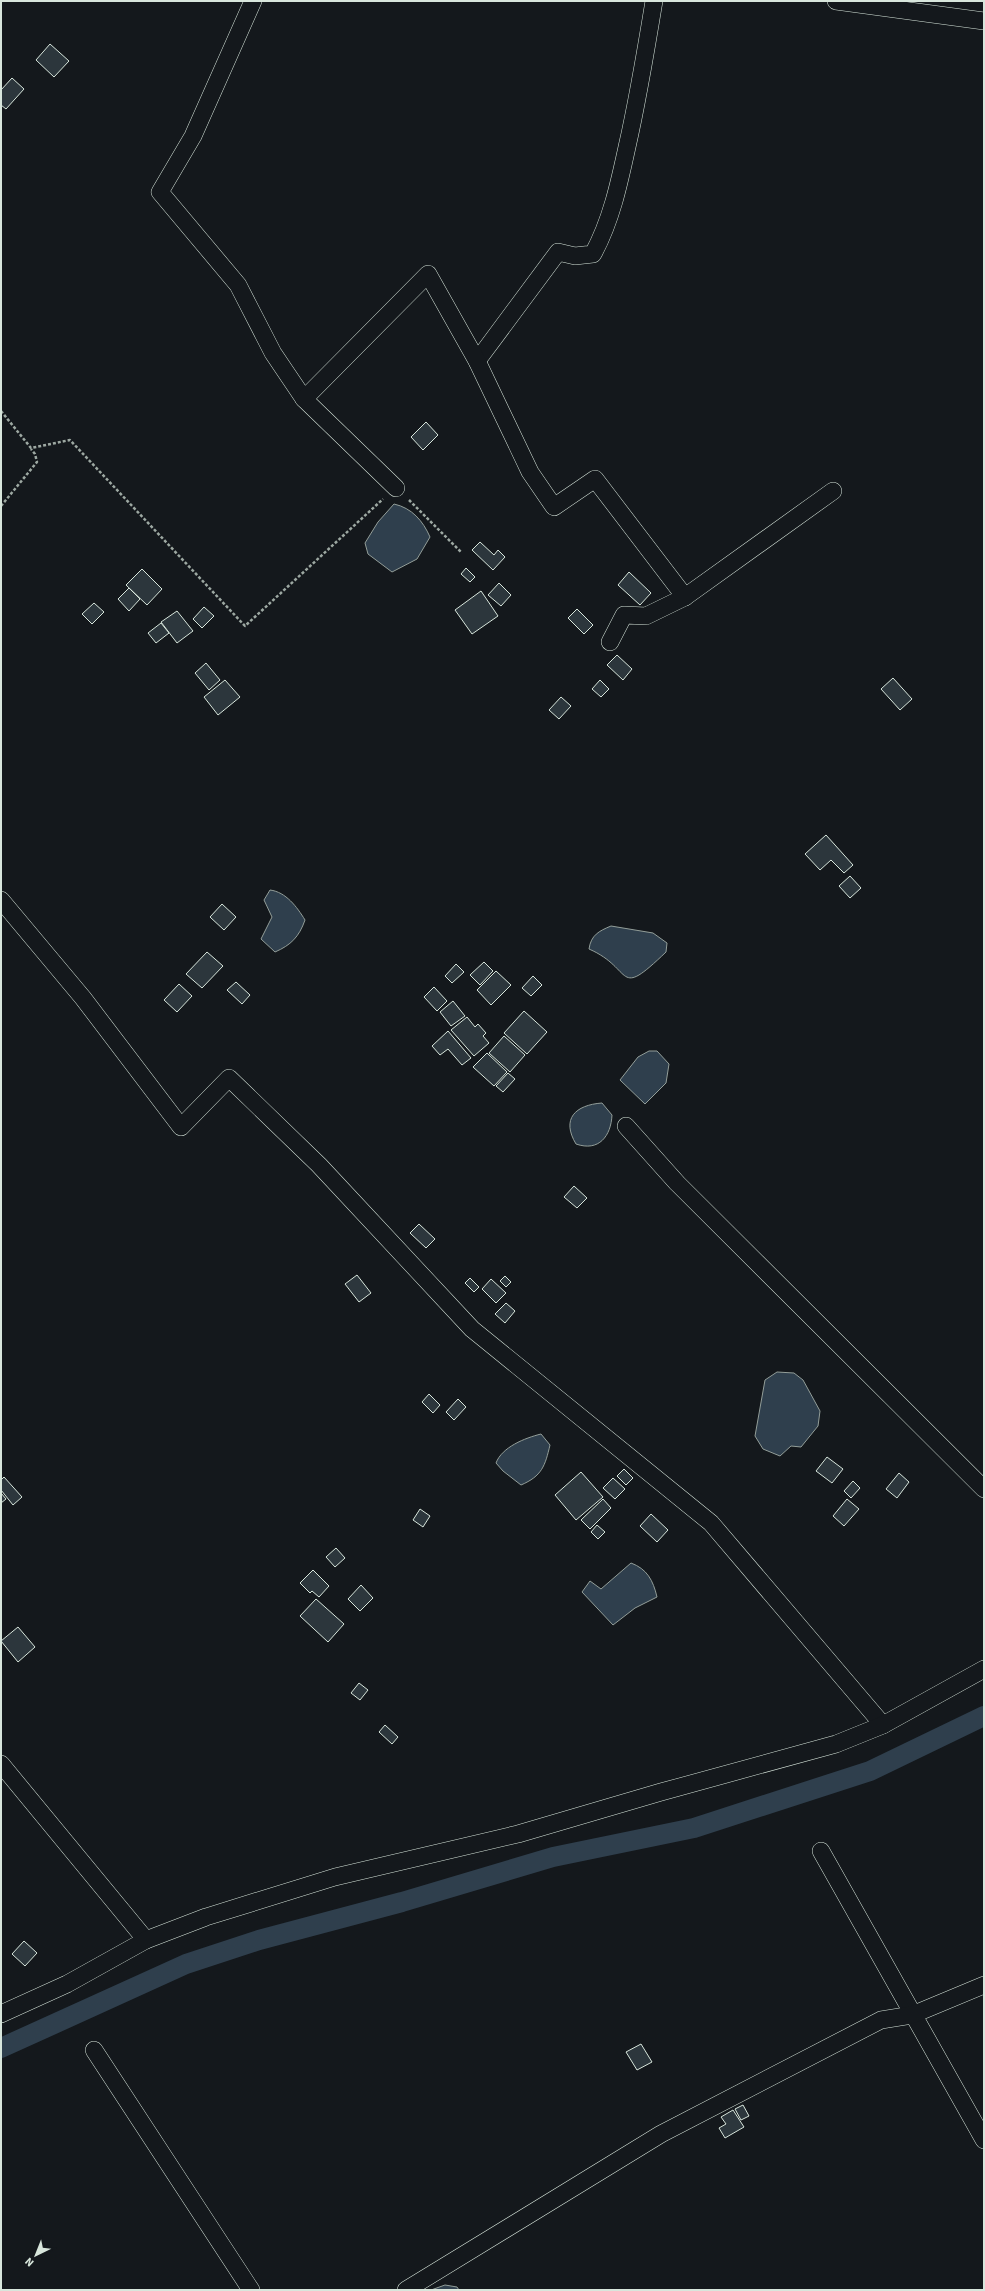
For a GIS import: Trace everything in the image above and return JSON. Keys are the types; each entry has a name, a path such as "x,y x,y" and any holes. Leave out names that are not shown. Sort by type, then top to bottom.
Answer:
{"street":[{"path":"253,1 193,136 160,192 238,285 273,353 304,399 396,488"},
{"path":"477,361 558,252 575,256 592,254 605,232 622,173 639,92 654,1"},
{"path":"836,1 984,20"},
{"path":"304,399 428,274 477,361 530,472 554,507 595,479 685,597"},
{"path":"610,642 624,615 646,616 685,597 833,491"},
{"path":"1,900 83,998 181,1127 229,1078 319,1165 472,1329 712,1523 884,1725"},
{"path":"626,1126 677,1183 984,1489"},
{"path":"1,2014 67,1984 146,1940 206,1917 335,1877 518,1834 661,1792 836,1744 884,1725 984,1669"},
{"path":"1,1764 146,1940"},
{"path":"821,1851 912,2015 984,2140"},
{"path":"406,2290 662,2134 881,2020 912,2015 984,1985"},
{"path":"94,2050 251,2290"}],"path":[{"path":"1,411 31,448 35,454 37,462 1,506"},
{"path":"31,448 70,440 244,626 396,488 462,553"}],"water":[{"path":"394,504 406,509 416,516 430,537 417,559 392,572 368,554 365,543 378,522"},
{"path":"270,890 276,891 286,897 295,905 305,920 294,940 275,952 261,939 272,917 264,900"},
{"path":"611,926 653,933 667,943 666,952 639,975 631,978 626,976 603,957 589,949 590,944 596,934"},
{"path":"649,1051 657,1051 669,1064 666,1083 645,1104 620,1080 638,1057"},
{"path":"602,1103 612,1115 609,1130 606,1136 597,1144 591,1146 576,1144 570,1127 573,1115 584,1107"},
{"path":"777,1372 794,1373 803,1380 820,1411 818,1426 801,1447 791,1446 780,1456 763,1449 755,1436 765,1380"},
{"path":"541,1434 550,1445 544,1465 542,1470 534,1478 521,1485 503,1471 496,1463 503,1452 515,1444"},
{"path":"631,1563 637,1565 645,1572 654,1585 657,1597 635,1608 613,1625 582,1592 590,1581 601,1589"},
{"path":"445,2285 457,2287 459,2290 431,2290"}],"building":[{"path":"50,44 69,61 54,77 36,60"},
{"path":"12,78 24,89 6,109 1,105 1,90"},
{"path":"426,422 438,435 423,450 411,437"},
{"path":"480,542 494,555 498,550 505,557 493,570 472,550"},
{"path":"466,568 475,577 470,582 461,574"},
{"path":"142,569 162,589 147,605 126,585"},
{"path":"629,572 651,593 640,605 618,585"},
{"path":"499,583 511,595 501,606 488,595"},
{"path":"129,588 140,599 129,611 118,599"},
{"path":"481,591 498,616 472,634 455,610"},
{"path":"94,603 104,612 92,624 82,614"},
{"path":"204,607 214,616 202,628 193,619"},
{"path":"577,609 593,625 584,634 568,618"},
{"path":"177,611 193,631 177,643 161,622"},
{"path":"161,623 169,633 156,643 148,633"},
{"path":"617,655 632,669 623,680 607,665"},
{"path":"206,663 220,680 209,690 195,673"},
{"path":"893,678 912,699 900,710 881,689"},
{"path":"225,680 240,697 218,715 204,697"},
{"path":"600,680 609,689 601,697 592,689"},
{"path":"561,697 571,706 559,719 549,710"},
{"path":"826,835 853,865 844,873 831,860 820,870 805,854"},
{"path":"850,876 861,888 850,898 839,886"},
{"path":"222,904 236,917 224,930 210,917"},
{"path":"207,952 223,966 202,988 186,974"},
{"path":"484,962 493,971 480,985 470,975"},
{"path":"456,964 464,972 452,983 445,976"},
{"path":"496,971 511,985 491,1005 477,990"},
{"path":"533,976 542,985 531,996 522,988"},
{"path":"236,982 250,995 242,1004 227,990"},
{"path":"179,984 192,996 177,1012 164,1000"},
{"path":"434,987 447,1001 437,1011 424,997"},
{"path":"453,1001 465,1016 451,1026 440,1012"},
{"path":"524,1011 547,1032 527,1054 504,1033"},
{"path":"467,1017 475,1027 478,1024 486,1033 483,1036 489,1043 474,1056 451,1030"},
{"path":"448,1031 471,1058 462,1065 448,1049 440,1055 432,1046"},
{"path":"504,1036 525,1055 510,1072 489,1053"},
{"path":"487,1053 507,1072 494,1086 473,1067"},
{"path":"508,1073 515,1079 503,1092 496,1086"},
{"path":"574,1186 587,1198 577,1208 564,1197"},
{"path":"419,1224 435,1239 426,1248 410,1233"},
{"path":"357,1275 371,1293 359,1302 345,1284"},
{"path":"505,1276 511,1282 506,1287 500,1281"},
{"path":"470,1278 479,1287 474,1292 465,1283"},
{"path":"491,1279 506,1293 496,1303 482,1289"},
{"path":"506,1303 515,1311 505,1323 495,1314"},
{"path":"429,1394 440,1405 433,1413 422,1402"},
{"path":"458,1399 466,1407 454,1420 446,1412"},
{"path":"827,1457 843,1469 832,1483 816,1471"},
{"path":"624,1469 633,1478 626,1485 617,1476"},
{"path":"581,1472 603,1497 576,1520 555,1495"},
{"path":"899,1473 909,1482 897,1498 886,1489"},
{"path":"4,1477 22,1497 13,1505 1,1490 1,1480"},
{"path":"613,1478 625,1489 615,1499 603,1488"},
{"path":"853,1481 860,1488 851,1498 844,1491"},
{"path":"1,1493 6,1499 1,1503"},
{"path":"603,1499 611,1508 590,1529 581,1520"},
{"path":"847,1499 859,1509 844,1526 833,1516"},
{"path":"420,1509 430,1516 423,1527 413,1520"},
{"path":"651,1514 668,1530 657,1542 640,1526"},
{"path":"597,1525 605,1532 598,1539 591,1532"},
{"path":"336,1548 345,1558 335,1567 326,1557"},
{"path":"313,1570 329,1586 319,1597 312,1591 310,1593 300,1583"},
{"path":"361,1585 373,1598 360,1611 348,1599"},
{"path":"316,1599 344,1624 328,1642 300,1616"},
{"path":"18,1627 35,1647 18,1662 1,1641"},
{"path":"359,1683 368,1690 360,1700 351,1693"},
{"path":"385,1725 398,1737 392,1744 379,1732"},
{"path":"24,1941 37,1953 25,1966 12,1954"},
{"path":"641,2044 652,2062 637,2070 626,2052"},
{"path":"743,2105 749,2116 741,2120 735,2109"},
{"path":"733,2110 744,2127 725,2138 719,2128 726,2124 721,2117"}],"waterway":[{"path":"1,2048 186,1964 259,1940 402,1902 553,1857 694,1828 870,1771 984,1716"}]}
